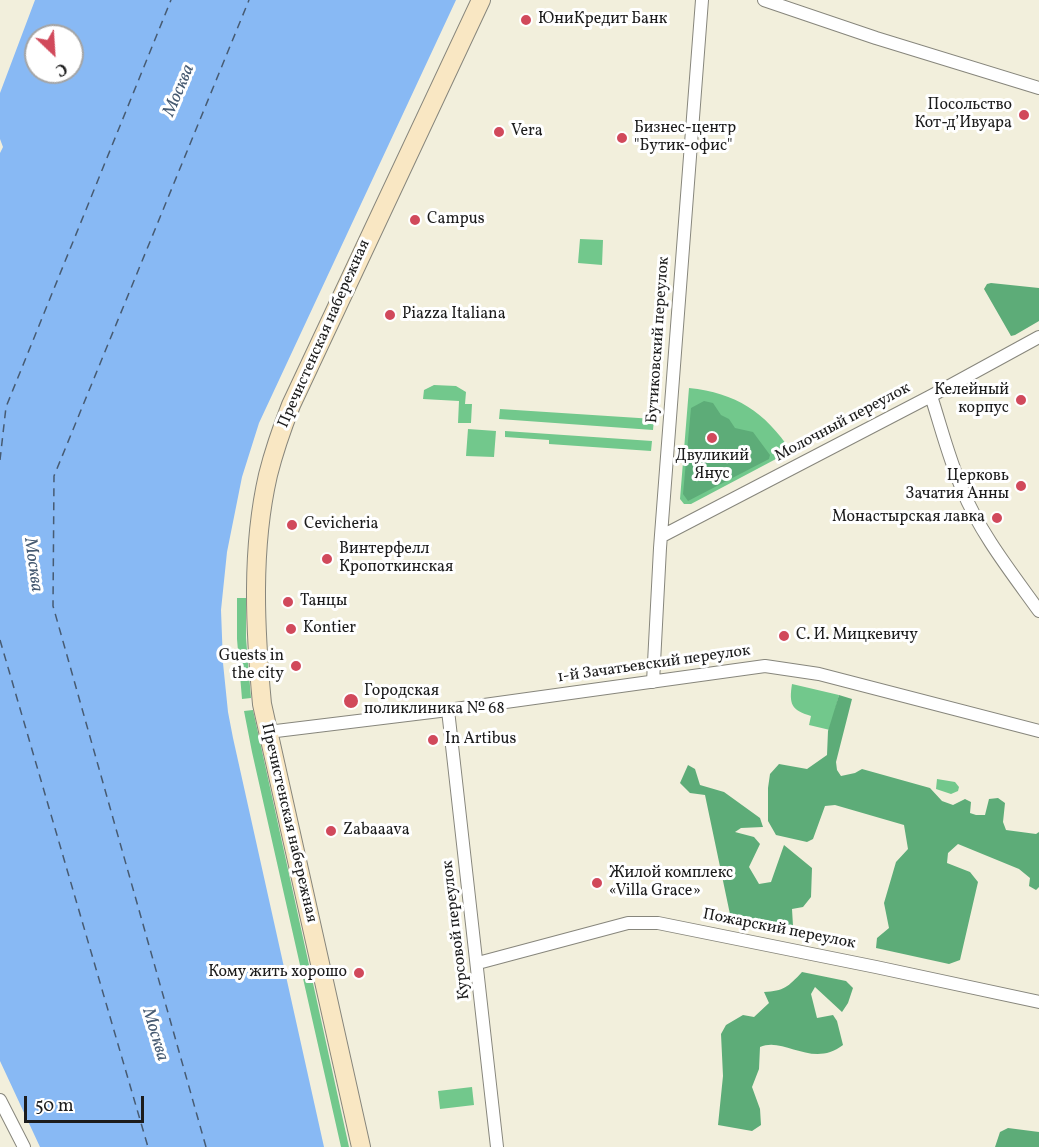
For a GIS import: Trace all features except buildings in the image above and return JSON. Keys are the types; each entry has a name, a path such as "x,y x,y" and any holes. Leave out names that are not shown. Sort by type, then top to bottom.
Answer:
{"main road":[{"name":"Пречистенская набережная","path":"361,1147 262,704 258,654 258,560 265,496 280,433 314,354 481,0"}],"street":[{"name":"Бутиковский переулок","path":"653,682 702,0"},
{"path":"764,0 876,38 1039,88"},
{"name":"Молочный переулок","path":"662,537 1039,338"},
{"path":"931,396 954,467 970,506 1011,572 1039,611"},
{"name":"1-й Зачатьевский переулок","path":"268,732 448,710 765,666 819,674 1039,731"},
{"name":"Курсовой переулок","path":"448,710 497,1147"},
{"name":"Пожарский переулок","path":"478,963 628,924 658,923 1039,1002"},
{"path":"0,1100 24,1147"}],"green space":[{"path":"580,239 603,240 602,265 578,263"},
{"path":"987,284 1039,288 1039,321 1011,336 984,289"},
{"path":"434,385 456,386 466,392 465,404 472,404 471,423 458,423 459,401 423,399 424,390"},
{"path":"689,388 721,394 748,407 771,425 791,451 691,504 684,504 680,499"},
{"path":"704,401 713,403 721,415 729,419 735,428 753,432 770,455 769,459 688,501 683,494 691,408"},
{"path":"500,409 654,419 653,430 499,419"},
{"path":"468,429 496,431 494,457 466,456"},
{"path":"505,431 652,441 651,451 549,444 549,440 505,437"},
{"path":"237,598 246,598 246,638 251,698 242,699 237,639"},
{"path":"792,684 839,695 830,730 809,725 811,716 795,709 791,701"},
{"path":"839,695 852,699 836,762 841,776 862,769 930,788 942,801 953,805 965,799 971,802 970,813 976,815 985,815 989,799 998,798 1005,803 1003,822 1006,830 1036,834 1039,832 1039,887 1036,890 1029,886 1030,878 1019,869 958,844 948,853 947,863 970,872 978,882 960,960 949,964 876,948 877,938 889,928 884,903 896,862 908,849 904,825 835,805 825,806 813,839 807,842 776,835 768,821 770,774 779,764 807,769 827,755 828,731"},
{"path":"253,710 349,1147 341,1147 252,752 244,711"},
{"path":"688,765 695,769 700,785 724,792 760,818 763,827 741,828 735,832 754,837 760,844 749,867 759,884 771,882 784,845 812,868 811,897 803,907 792,909 793,926 787,930 731,919 705,795 690,793 680,783"},
{"path":"937,779 955,782 959,787 958,791 951,794 936,789"},
{"path":"802,972 846,981 853,988 842,1012 815,987 811,994 817,1018 833,1015 837,1021 843,1045 832,1052 820,1054 779,1045 760,1047 759,1069 752,1087 760,1109 761,1125 752,1131 718,1125 723,1076 721,1034 726,1025 743,1015 754,1017 769,1003 764,992 776,991 785,987"},
{"path":"472,1087 474,1105 440,1109 438,1091"},
{"path":"1008,1128 1039,1132 1039,1147 995,1147 1000,1132"}],"water":[{"name":"Москва","path":"35,0 456,0 259,423 242,477 227,552 221,610 228,712 324,1147 40,1147 0,1061 0,153 3,147 0,139 0,93 24,29 24,84 84,84 84,24 26,24"}],"ferry route":[{"path":"0,460 6,407 171,0"},
{"path":"206,1147 53,606 54,476 249,0"},
{"path":"0,640 148,1147"}],"place":[{"name":"ЮниКредит Банк","path":"526,20"},
{"name":"Посольство Кот-д’Ивуара","path":"1024,115"},
{"name":"Vera","path":"499,132"},
{"name":"Бизнес-центр \"Бутик-офис\"","path":"622,138"},
{"name":"Campus","path":"415,220"},
{"name":"Piazza Italiana","path":"390,315"},
{"name":"Келейный корпус","path":"1021,400"},
{"name":"Двуликий Янус","path":"712,438"},
{"name":"Церковь Зачатия Анны","path":"1021,486"},
{"name":"Монастырская лавка","path":"997,518"},
{"name":"Cevicheria","path":"292,525"},
{"name":"Винтерфелл Кропоткинская","path":"327,559"},
{"name":"Танцы","path":"288,602"},
{"name":"Kontier","path":"291,629"},
{"name":"С. И. Мицкевичу","path":"784,636"},
{"name":"Guests in thе city","path":"296,666"},
{"name":"Городская поликлиника № 68","path":"351,701"},
{"name":"In Artibus","path":"433,740"},
{"name":"Zabaaava","path":"331,831"},
{"name":"Жилой комплекс «Villa Grace»","path":"597,883"},
{"name":"Кому жить хорошо","path":"359,973"}]}
